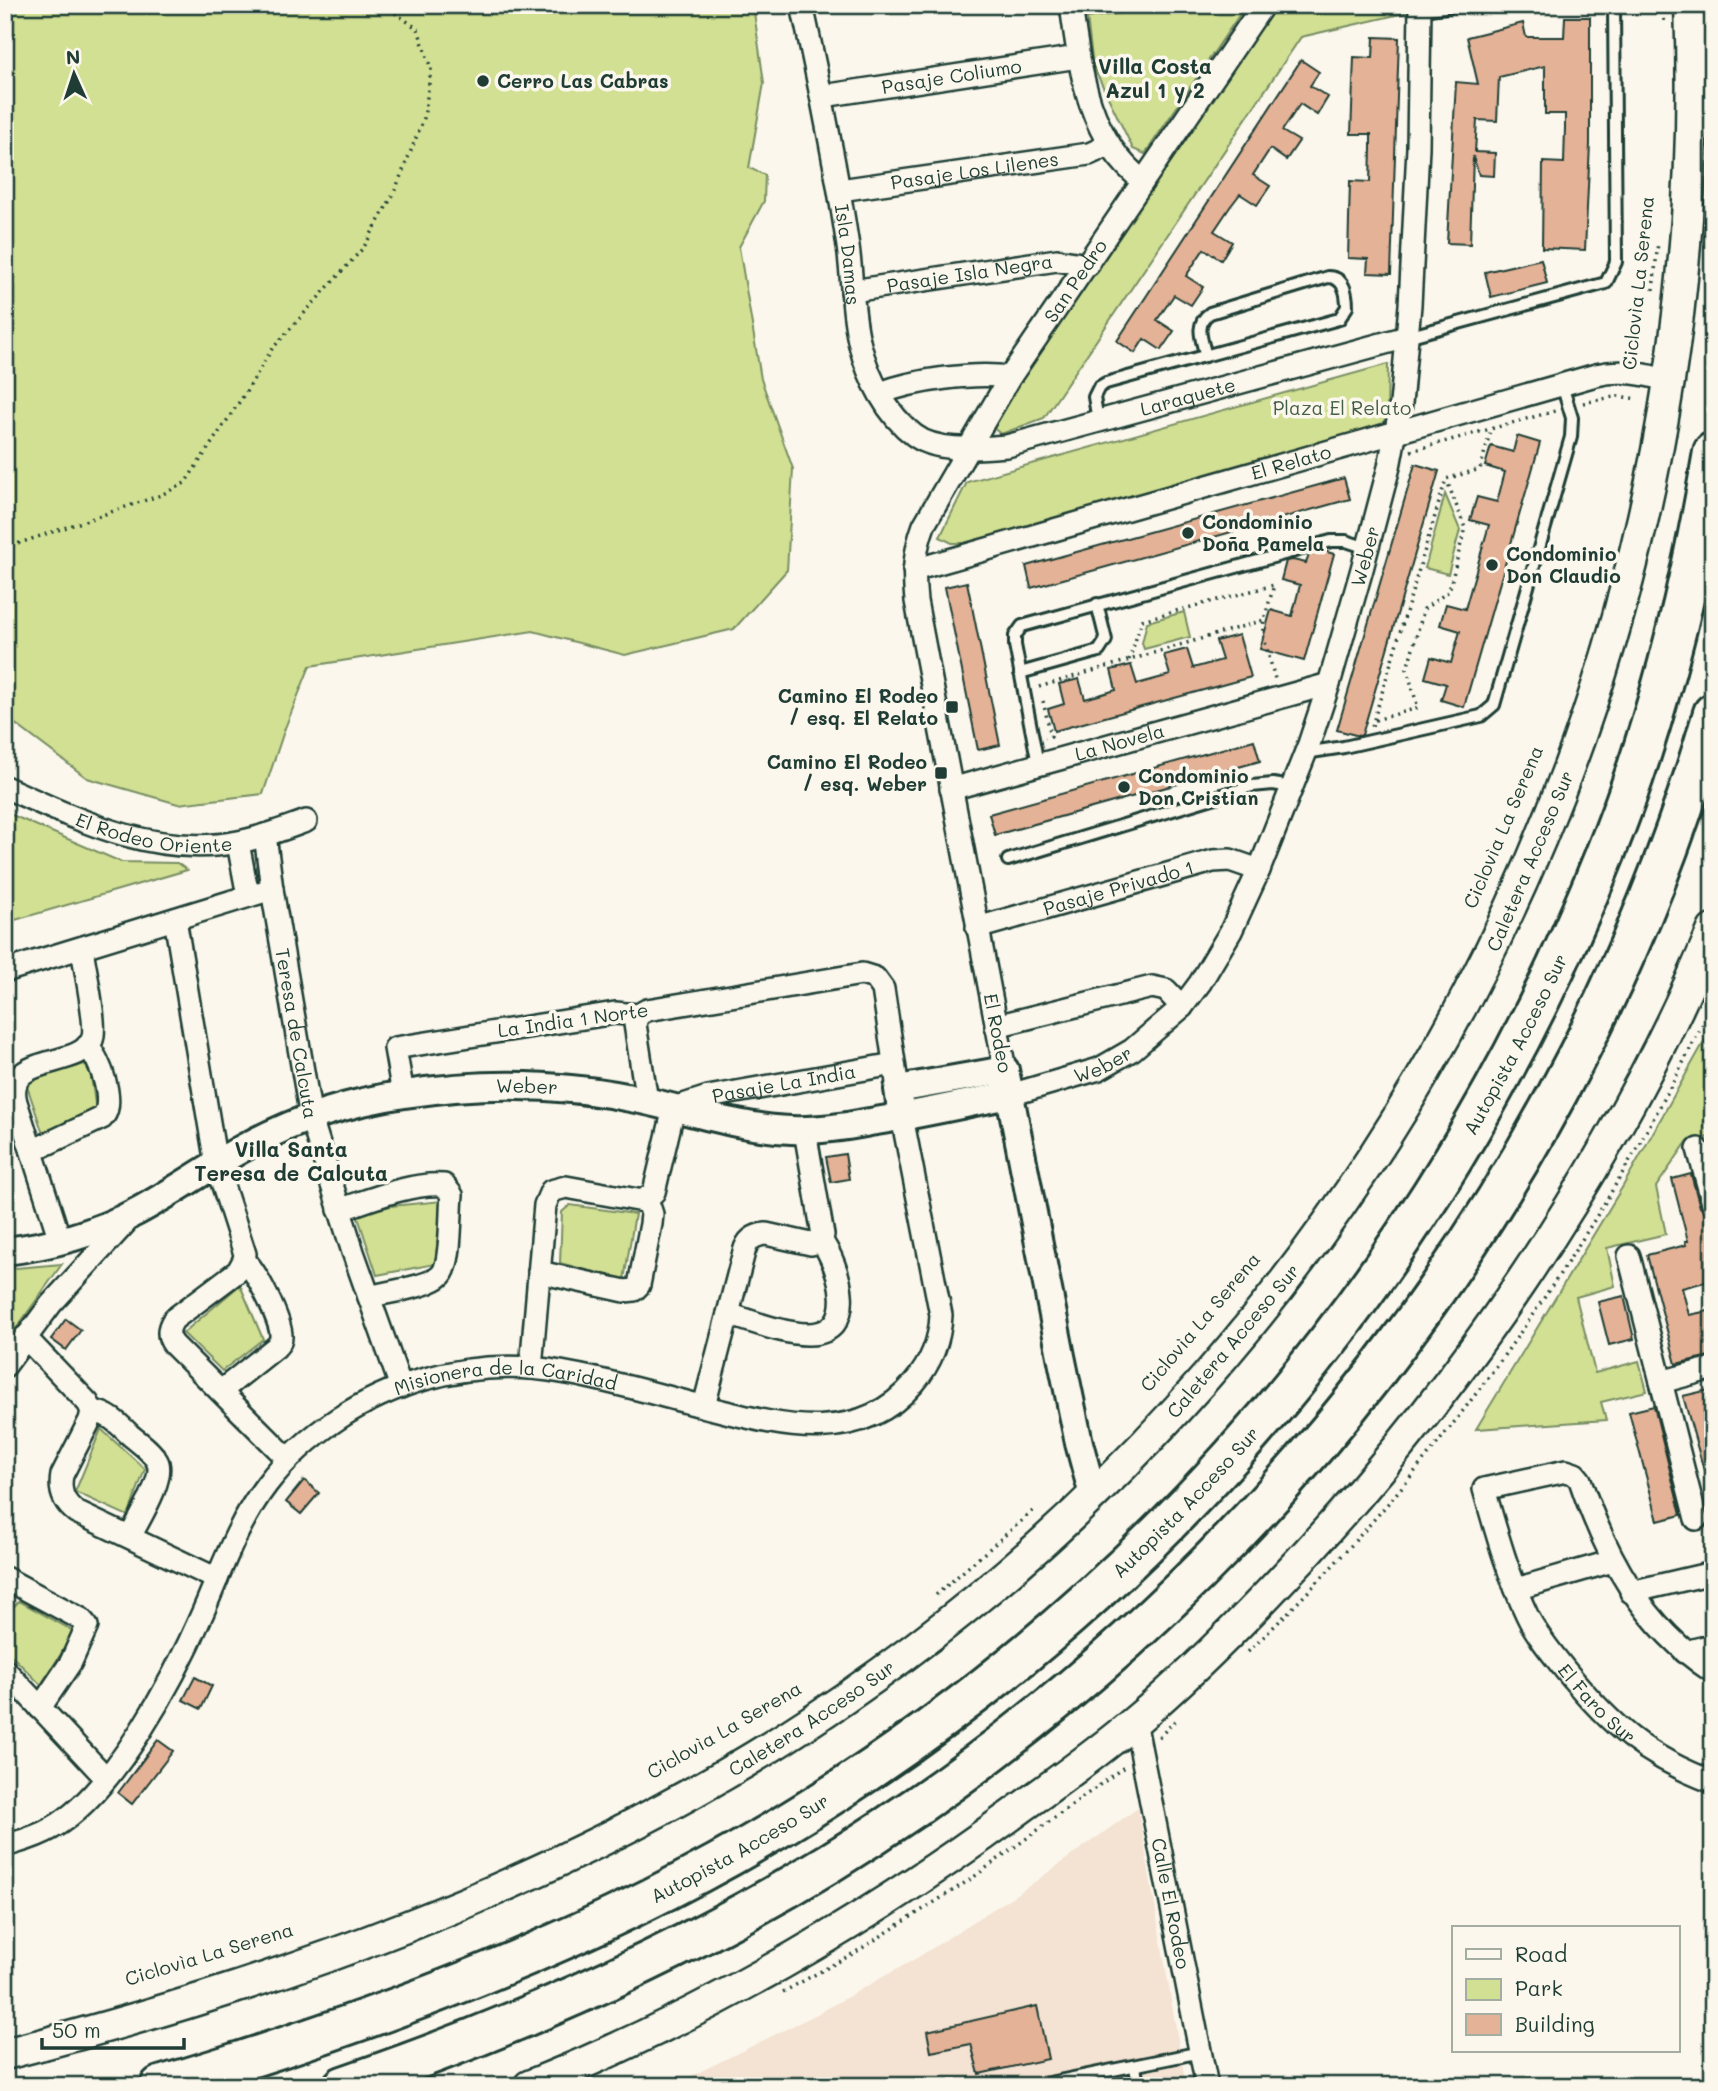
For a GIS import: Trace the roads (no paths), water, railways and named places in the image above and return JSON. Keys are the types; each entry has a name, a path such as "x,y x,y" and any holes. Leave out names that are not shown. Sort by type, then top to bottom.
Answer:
{"highway":[{"name":"Autopista Acceso Sur","path":"160,2086 304,2040 473,1978 616,1915 735,1853 887,1758 982,1688 1103,1587 1199,1494 1288,1393 1370,1286 1467,1137 1531,1021 1584,903 1642,754 1678,629 1713,452"},
{"path":"343,2086 466,2041 606,1981 717,1927 828,1864 948,1785 1044,1712 1119,1648 1226,1546 1317,1446 1392,1352 1450,1271 1521,1157 1583,1045 1639,922 1684,803 1713,713"}],"main road":[{"name":"Caletera Acceso Sur","path":"5,2054 170,2008 321,1958 486,1893 608,1838 748,1760 887,1668 997,1583 1093,1495 1185,1400 1233,1345 1301,1260 1393,1126 1467,1000 1517,899 1573,762 1595,697 1642,523 1670,381 1684,258 1691,148 1690,5"},
{"path":"529,2086 649,2033 742,1986 821,1941 953,1857 1073,1770 1135,1721 1209,1654 1306,1555 1383,1467 1464,1363 1541,1249 1607,1140 1663,1037 1713,930"}],"street":[{"name":"Isla Damas","path":"802,5 840,190 860,345 874,384 894,415 915,436 942,446 967,449"},
{"path":"1071,5 1085,91 1101,132 1129,170 1143,181"},
{"name":"San Pedro","path":"914,570 916,547 924,525 1010,377 1263,5"},
{"name":"Weber","path":"5,1251 60,1240 136,1212 256,1141 311,1118 371,1100 445,1088 531,1085 583,1090 647,1101 742,1124 805,1131 902,1117 1007,1083 1099,1069 1132,1050 1182,1007 1200,983 1231,931 1259,870 1305,753 1329,684 1396,432 1407,337 1419,123 1420,8"},
{"name":"Pasaje Coliumo","path":"822,96 1078,57"},
{"name":"Pasaje Los Lilenes","path":"840,190 1089,153 1109,145"},
{"name":"Pasaje Isla Negra","path":"852,291 1057,260 1088,265"},
{"name":"Laraquete","path":"967,449 1007,446 1407,337"},
{"name":"El Relato","path":"914,570 1613,372 1634,372 1670,381"},
{"path":"880,393 901,386 989,374 1010,377"},
{"name":"El Rodeo","path":"914,570 916,601 977,928 1061,1356 1093,1495"},
{"name":"La Novela","path":"951,789 1329,684"},
{"path":"1284,696 1303,705 1314,727"},
{"name":"El Rodeo Oriente","path":"5,787 80,821 130,837 179,845 238,843 306,821"},
{"name":"Teresa de Calcuta","path":"265,835 311,1118 339,1210 401,1387"},
{"path":"238,843 248,896"},
{"name":"Pasaje Privado 1","path":"977,928 1213,861 1230,860 1259,870"},
{"path":"5,971 272,890"},
{"path":"175,919 216,1164 243,1247 244,1260 260,1280 281,1338 276,1347 221,1391"},
{"path":"60,1240 14,1095 16,1083 27,1070 77,1053 88,1046 94,1031 82,948"},
{"name":"La India 1 Norte","path":"403,1094 395,1048 615,1013 638,1015 647,1010 855,974 875,978 883,989 896,1077"},
{"path":"996,1026 1152,987 1166,990 1182,1007"},
{"path":"638,1015 635,1024 647,1101"},
{"path":"32,1151 102,1118 107,1111 108,1099 99,1061 88,1046"},
{"name":"Weber","path":"896,1077 1007,1083"},
{"name":"Pasaje La India","path":"674,1108 708,1097 896,1077"},
{"name":"Misionera de la Caridad","path":"5,1846 53,1828 85,1803 128,1748 169,1680 255,1501 288,1459 340,1418 401,1387 460,1372 531,1368 583,1376 784,1426 802,1427 854,1421 884,1409 908,1390 922,1373 938,1341 941,1315 896,1077"},
{"path":"531,1368 545,1205 551,1191 566,1187 638,1201 647,1199 656,1187 674,1108"},
{"path":"704,1406 745,1246 753,1237 766,1234 811,1244 820,1239 824,1231 805,1131"},
{"path":"1699,1150 1713,1203"},
{"path":"339,1210 374,1198 424,1187 440,1185 450,1191 447,1262 443,1274 430,1282 369,1297"},
{"path":"540,1272 625,1291 634,1290 639,1285 651,1224 652,1214 647,1199"},
{"path":"5,1366 25,1337 78,1273 136,1212"},
{"path":"728,1314 799,1333 817,1333 832,1326 842,1309 842,1297 831,1256 820,1239"},
{"path":"1629,1256 1696,1519"},
{"path":"244,1260 237,1271 174,1319 168,1331 174,1345 288,1459"},
{"path":"25,1337 88,1403 92,1411 62,1475 61,1492 64,1500 76,1512 217,1579"},
{"path":"1661,1382 1713,1368"},
{"path":"92,1411 115,1421 156,1458 159,1467 157,1480 130,1537"},
{"name":"El Faro Sur","path":"1613,1561 1600,1535 1580,1480 1575,1474 1566,1471 1484,1489 1516,1589 1542,1640 1601,1713 1630,1738 1662,1759 1713,1782"},
{"path":"1516,1589 1613,1561 1631,1592 1659,1628 1685,1652 1713,1672"},
{"path":"1631,1592 1704,1574 1713,1577"},
{"path":"8,1584 82,1619 87,1626 71,1662 40,1708"},
{"path":"1685,1652 1713,1645"},
{"path":"5,1670 106,1778"},
{"name":"Calle El Rodeo","path":"1135,1721 1207,2086"}],"lane":[{"path":"1420,8 1461,5"},
{"path":"1407,337 1606,283 1616,262 1614,5"},
{"path":"1098,421 1094,401 1100,387 1106,383 1206,356 1339,319 1348,307 1342,284 1337,279 1328,278 1210,313 1199,329 1206,356"},
{"path":"1305,753 1366,743 1481,716 1494,705 1571,437 1572,418 1562,385"},
{"path":"1038,764 1015,640 1017,631 1022,626 1331,541 1346,541 1367,548"},
{"path":"1020,673 1099,651 1105,644 1105,636 1097,604"},
{"path":"1008,860 1252,786 1273,784 1292,787"},
{"path":"1034,2086 1201,2052"},
{"path":"1135,2066 1138,2086"}],"place":[{"name":"Cerro Las Cabras","path":"483,81"},
{"name":"Condominio Doña Pamela","path":"1188,533"},
{"name":"Condominio Don Claudio","path":"1492,565"},
{"name":"Camino El Rodeo / esq. El Relato","path":"952,707"},
{"name":"Camino El Rodeo / esq. Weber","path":"941,773"},
{"name":"Condominio Don Cristian","path":"1124,787"}],"district":[{"name":"Villa Costa Azul 1 y 2","path":"1155,79"},
{"name":"Villa Santa Teresa de Calcuta","path":"291,1162"}],"park label":[{"name":"Plaza El Relato","path":"1342,408"}]}
